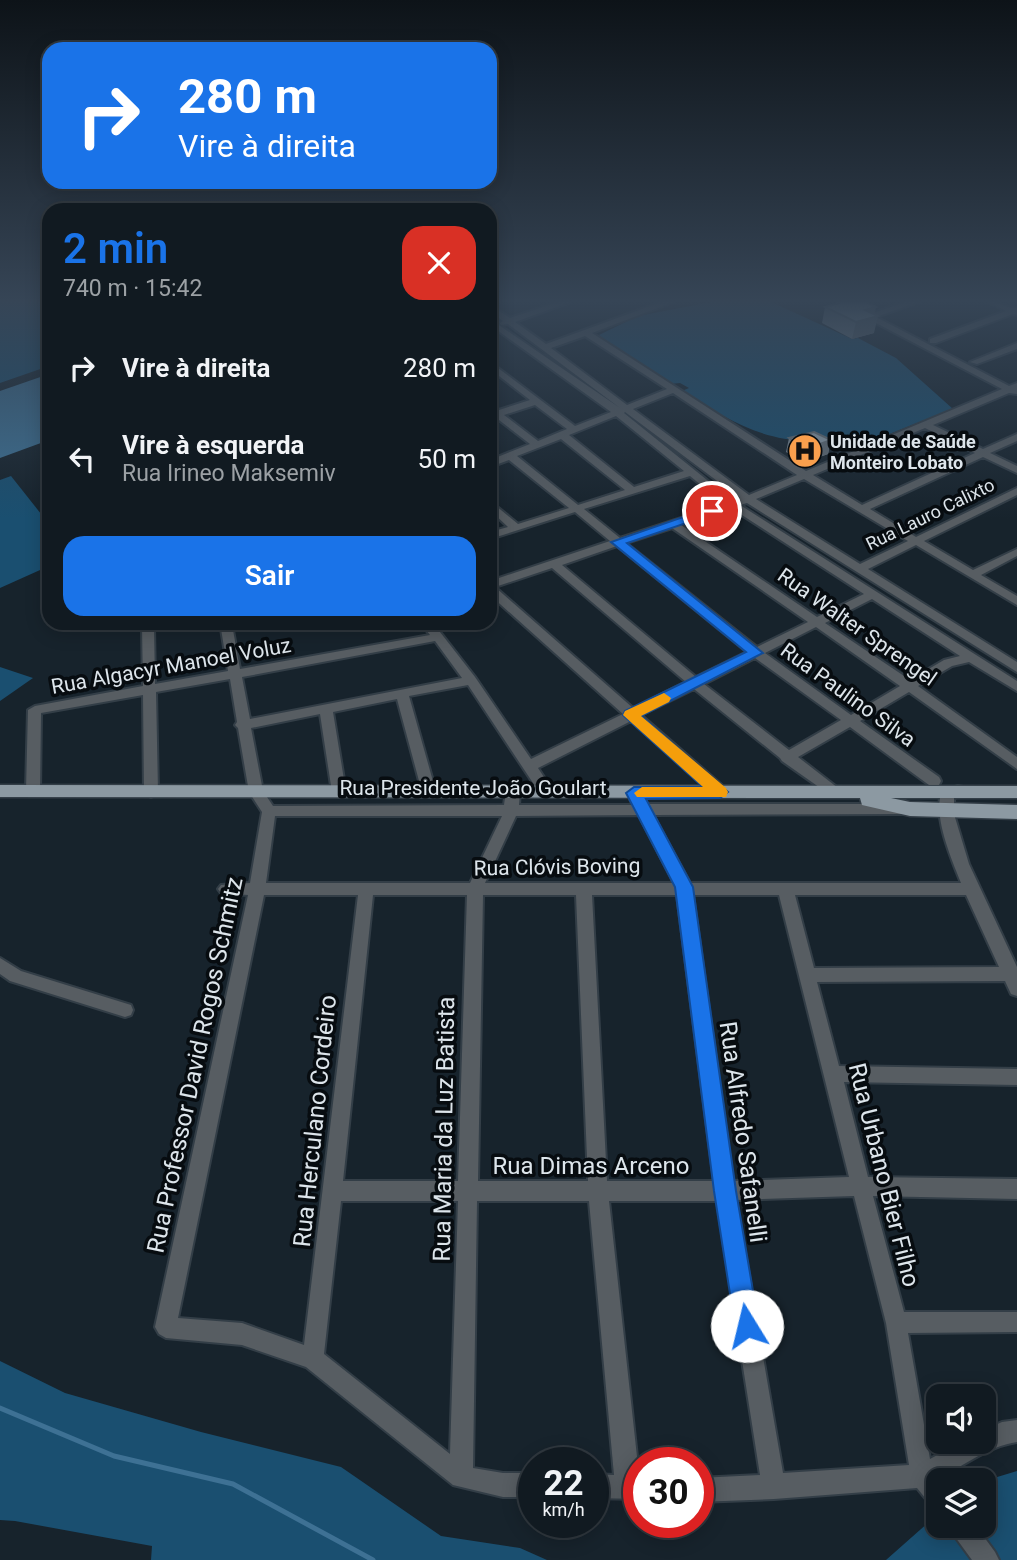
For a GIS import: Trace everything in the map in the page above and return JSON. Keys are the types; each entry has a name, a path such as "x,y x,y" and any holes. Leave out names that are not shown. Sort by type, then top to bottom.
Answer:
{"main road":[{"name":"Rua Presidente João Goulart","path":"0,792 1017,792"},
{"name":"Rua Presidente João Goulart","path":"834,792 910,809 1017,812"}],"street":[{"path":"501,374 574,430"},
{"path":"562,374 617,412 731,504 1017,687"},
{"path":"583,374 748,499 1017,668"},
{"path":"648,374 805,475 1017,601"},
{"path":"986,374 1015,388"},
{"path":"993,374 1015,388"},
{"path":"497,584 748,499 1015,388"},
{"path":"497,459 511,456 672,390"},
{"path":"497,410 537,401"},
{"path":"497,413 537,445"},
{"path":"927,425 1017,470"},
{"path":"562,435 633,491"},
{"path":"861,509 1017,436"},
{"name":"Rua Paulino Silva","path":"511,456 756,653 934,781"},
{"path":"497,533 691,472"},
{"name":"Rua Lauro Calixto","path":"859,569 1017,491"},
{"path":"497,510 515,527"},
{"name":"Rua Walter Sprengel","path":"673,524 908,685 1017,764"},
{"path":"974,575 1017,552"},
{"path":"554,564 787,758 834,792"},
{"path":"497,593 630,715 720,792"},
{"path":"531,765 873,594"},
{"path":"923,625 926,619 936,618"},
{"path":"148,630 151,792"},
{"path":"227,630 256,792 269,811"},
{"path":"432,630 471,680 547,790"},
{"name":"Rua Algacyr Manoel Voluz","path":"33,791 35,710 438,637"},
{"path":"996,656 1017,653"},
{"path":"787,758 948,663 972,657"},
{"path":"242,725 471,680"},
{"path":"402,695 429,792"},
{"path":"326,709 339,792"},
{"name":"Rua Maria da Luz Batista","path":"461,1477 475,889 511,811 513,791"},
{"path":"809,975 1015,979 972,889 948,828 947,795 958,791"},
{"name":"Rua Alfredo Safanelli","path":"634,793 684,887 725,1191 774,1487"},
{"name":"Rua Presidente João Goulart","path":"269,811 910,809"},
{"name":"Rua Professor David Rogos Schmitz","path":"269,811 257,890 166,1327 242,1334 313,1359"},
{"name":"Rua Urbano Bier Filho","path":"785,888 835,1074 895,1323 922,1476"},
{"name":"Rua Clóvis Boving","path":"226,889 972,889"},
{"name":"Rua Herculano Cordeiro","path":"313,1359 366,889"},
{"path":"584,890 598,1191 628,1447"},
{"path":"0,965 16,976 125,1010"},
{"path":"835,1074 1017,1077"},
{"name":"Rua Dimas Arceno","path":"332,1191 725,1191 862,1186 1017,1189"},
{"path":"895,1323 1017,1322"},
{"path":"313,1359 461,1477 518,1485"},
{"path":"996,1436 1017,1431"},
{"path":"714,1489 922,1476 961,1454"},
{"path":"922,1476 926,1481"},
{"path":"970,1538 987,1560"}],"shaded area":[{"path":"0,374 27,374 0,383"},
{"path":"654,374 914,374 953,409 859,446 842,437 797,440 758,432 720,414 682,391 689,388 680,383 670,384"},
{"path":"42,376 42,443 0,458 0,391"},
{"path":"11,476 42,515 42,569 0,588 0,480"},
{"path":"0,667 33,678 0,701"},
{"path":"0,1361 65,1393 201,1432 341,1467 441,1536 520,1548 547,1560 151,1560 152,1546 0,1520"},
{"path":"1017,1471 1017,1560 886,1560 926,1525 926,1538 996,1538 996,1477"}],"building":[{"path":"814,432 831,440 806,449 789,438"}],"waterway":[{"path":"0,1408 114,1456 233,1484 373,1560"}],"slow traffic":[{"path":"642,793 720,792 630,715 664,698"}],"place":[{"name":"Unidade de Saúde Monteiro Lobato","path":"805,451"}],"route":[{"path":"712,511 618,542 756,653 630,715 720,792 634,793 684,887 725,1191 747,1326"}]}
